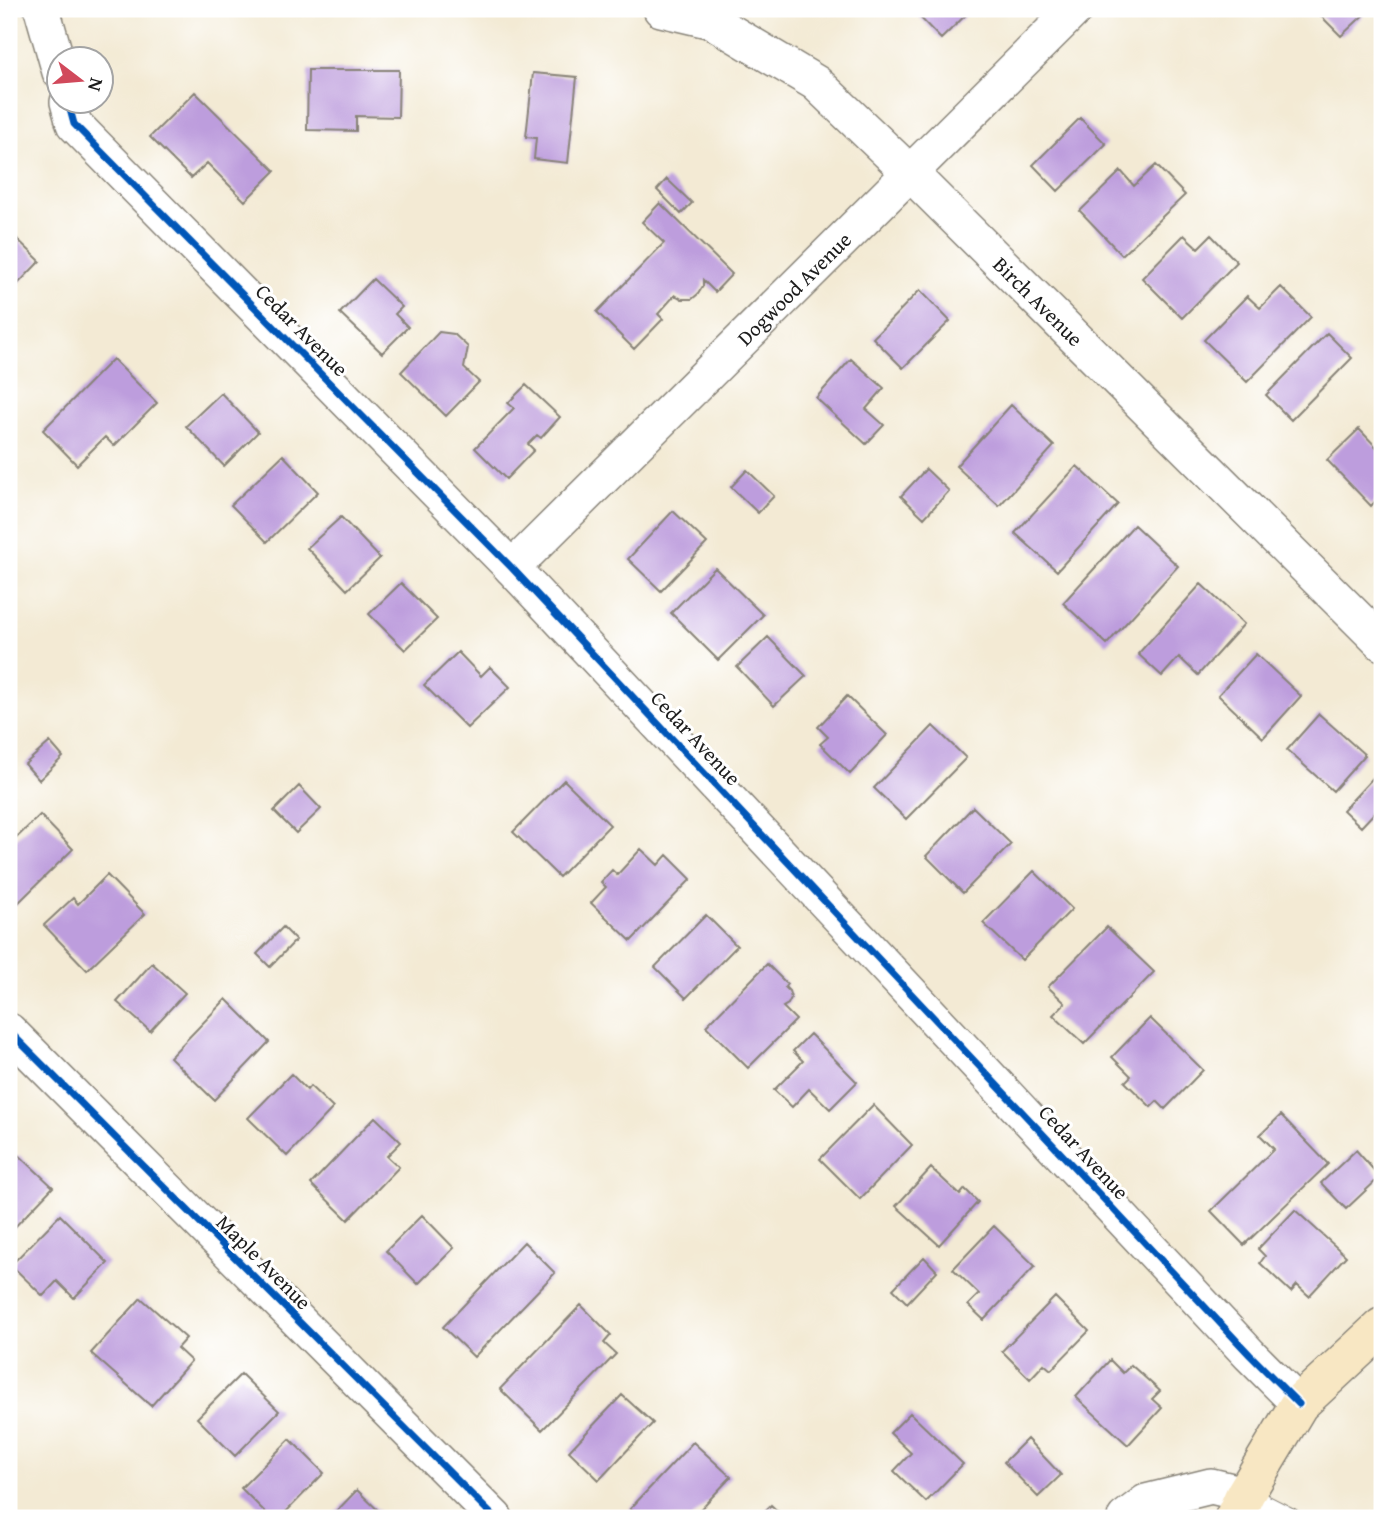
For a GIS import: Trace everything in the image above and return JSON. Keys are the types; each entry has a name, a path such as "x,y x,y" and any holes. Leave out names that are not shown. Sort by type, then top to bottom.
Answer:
{"main road":[{"path":"1239,1506 1298,1404 1382,1327"}],"street":[{"path":"42,9 53,46"},
{"name":"Birch Avenue","path":"661,9 712,22 816,83 910,173 1382,643"},
{"name":"Dogwood Avenue","path":"512,568 1075,9"},
{"name":"Cedar Avenue","path":"72,116 74,124 512,568 1298,1404"},
{"name":"Maple Avenue","path":"9,1031 495,1518"},
{"path":"1125,1518 1146,1502 1211,1486 1239,1506"}],"lane":[{"path":"1239,1506 1292,1518"}],"building":[{"path":"912,9 972,9 941,39"},
{"path":"1314,9 1370,9 1341,36"},
{"path":"308,70 399,70 398,117 356,116 356,131 307,130"},
{"path":"533,73 577,77 568,163 534,159 536,138 526,137"},
{"path":"195,92 275,171 245,201 207,163 191,178 150,137"},
{"path":"1080,118 1106,144 1058,191 1033,165"},
{"path":"1156,165 1185,195 1122,255 1080,211 1121,171 1134,186"},
{"path":"667,179 692,203 681,214 657,190"},
{"path":"660,203 732,274 715,292 703,280 703,286 692,299 682,299 675,295 658,314 663,319 634,349 597,312 664,243 642,222"},
{"path":"9,231 40,261 9,293"},
{"path":"1184,235 1198,248 1211,235 1237,262 1182,318 1142,278"},
{"path":"373,279 402,307 395,314 408,327 382,353 340,313"},
{"path":"1281,287 1311,317 1247,382 1204,340 1247,296 1260,308"},
{"path":"920,290 950,321 903,368 873,338"},
{"path":"439,332 454,334 468,347 464,368 479,382 446,416 401,372"},
{"path":"1327,333 1352,358 1291,420 1266,395"},
{"path":"113,359 157,403 114,446 105,437 77,465 43,430"},
{"path":"851,359 884,388 866,409 884,425 866,444 816,398"},
{"path":"526,385 560,417 541,438 537,435 528,444 534,450 506,479 475,448 514,408 508,403"},
{"path":"221,393 258,432 224,466 186,426"},
{"path":"1011,405 1054,446 999,506 956,466"},
{"path":"1359,429 1382,453 1382,494 1371,506 1327,460"},
{"path":"283,455 318,492 267,542 231,505"},
{"path":"1077,466 1118,504 1057,571 1015,533"},
{"path":"926,469 949,491 924,518 901,496"},
{"path":"747,470 774,496 758,513 731,487"},
{"path":"673,511 707,543 661,591 628,559"},
{"path":"341,517 380,558 347,590 307,548"},
{"path":"1134,525 1178,566 1107,644 1063,603"},
{"path":"715,568 763,615 718,660 671,613"},
{"path":"401,583 437,619 405,650 369,614"},
{"path":"1201,584 1244,624 1198,675 1179,657 1162,676 1138,654"},
{"path":"768,637 806,676 774,706 737,667"},
{"path":"458,652 481,676 490,667 510,687 467,728 424,685"},
{"path":"1256,654 1301,696 1263,738 1218,695"},
{"path":"847,696 887,735 850,774 820,744 828,737 818,727"},
{"path":"1319,714 1365,755 1333,791 1287,750"},
{"path":"933,726 966,758 906,819 874,788"},
{"path":"50,742 63,757 39,780 25,764"},
{"path":"1382,768 1382,818 1376,811 1361,827 1343,810"},
{"path":"564,780 610,825 559,877 513,832"},
{"path":"299,786 321,809 296,833 274,811"},
{"path":"973,807 1011,844 963,893 926,856"},
{"path":"40,815 73,849 15,906 9,900 9,845"},
{"path":"641,849 658,865 667,855 691,879 631,941 591,903 606,887 601,882 612,870 617,875"},
{"path":"1034,871 1072,909 1022,960 983,923"},
{"path":"107,875 145,914 87,970 44,925 73,898 78,904"},
{"path":"706,915 737,946 686,998 655,967"},
{"path":"283,927 296,940 270,967 257,954"},
{"path":"1107,927 1154,972 1084,1044 1053,1015 1065,1003 1048,987"},
{"path":"152,963 185,993 150,1031 117,1002"},
{"path":"767,964 787,984 785,987 791,998 783,1007 796,1020 748,1068 706,1026"},
{"path":"226,999 269,1042 214,1100 170,1057"},
{"path":"1150,1018 1203,1070 1165,1109 1157,1101 1151,1107 1125,1082 1131,1076 1112,1057"},
{"path":"810,1034 857,1082 830,1109 809,1089 792,1107 774,1090 803,1061 793,1051"},
{"path":"291,1074 307,1090 310,1086 333,1108 287,1156 248,1118"},
{"path":"873,1105 912,1145 860,1199 820,1159"},
{"path":"1281,1115 1328,1164 1244,1245 1211,1211 1274,1149 1260,1135"},
{"path":"375,1117 401,1142 387,1156 399,1167 348,1220 311,1184"},
{"path":"1356,1150 1380,1177 1346,1209 1321,1183"},
{"path":"19,1155 53,1187 9,1233 9,1166"},
{"path":"931,1168 960,1195 965,1189 978,1202 939,1245 896,1206"},
{"path":"1295,1210 1346,1256 1309,1296 1297,1285 1291,1292 1260,1263 1265,1256 1258,1249"},
{"path":"60,1215 108,1263 74,1298 57,1281 43,1296 11,1265"},
{"path":"422,1215 454,1248 418,1284 386,1251"},
{"path":"994,1226 1035,1266 984,1320 968,1305 979,1294 953,1269"},
{"path":"524,1242 555,1273 474,1357 443,1327"},
{"path":"924,1257 937,1271 907,1303 893,1289"},
{"path":"1055,1297 1089,1331 1051,1370 1044,1364 1030,1379 1002,1351"},
{"path":"141,1298 186,1338 177,1348 191,1361 151,1406 91,1353"},
{"path":"581,1305 611,1335 604,1343 616,1354 542,1430 500,1389"},
{"path":"1110,1360 1123,1373 1131,1365 1160,1391 1152,1399 1162,1408 1128,1445 1076,1397"},
{"path":"241,1374 279,1411 235,1456 197,1418"},
{"path":"622,1395 653,1423 599,1480 569,1451"},
{"path":"910,1413 963,1464 926,1502 894,1471 911,1453 890,1433"},
{"path":"290,1439 324,1473 280,1518 271,1518 241,1488"},
{"path":"1027,1439 1061,1475 1038,1497 1004,1462"},
{"path":"693,1442 731,1477 692,1518 641,1518 630,1509"},
{"path":"357,1490 386,1518 330,1518"},
{"path":"771,1505 785,1518 758,1518"}],"cycle path":[{"path":"72,116 74,124 512,568 1299,1404"},
{"path":"9,1031 495,1518"}]}
